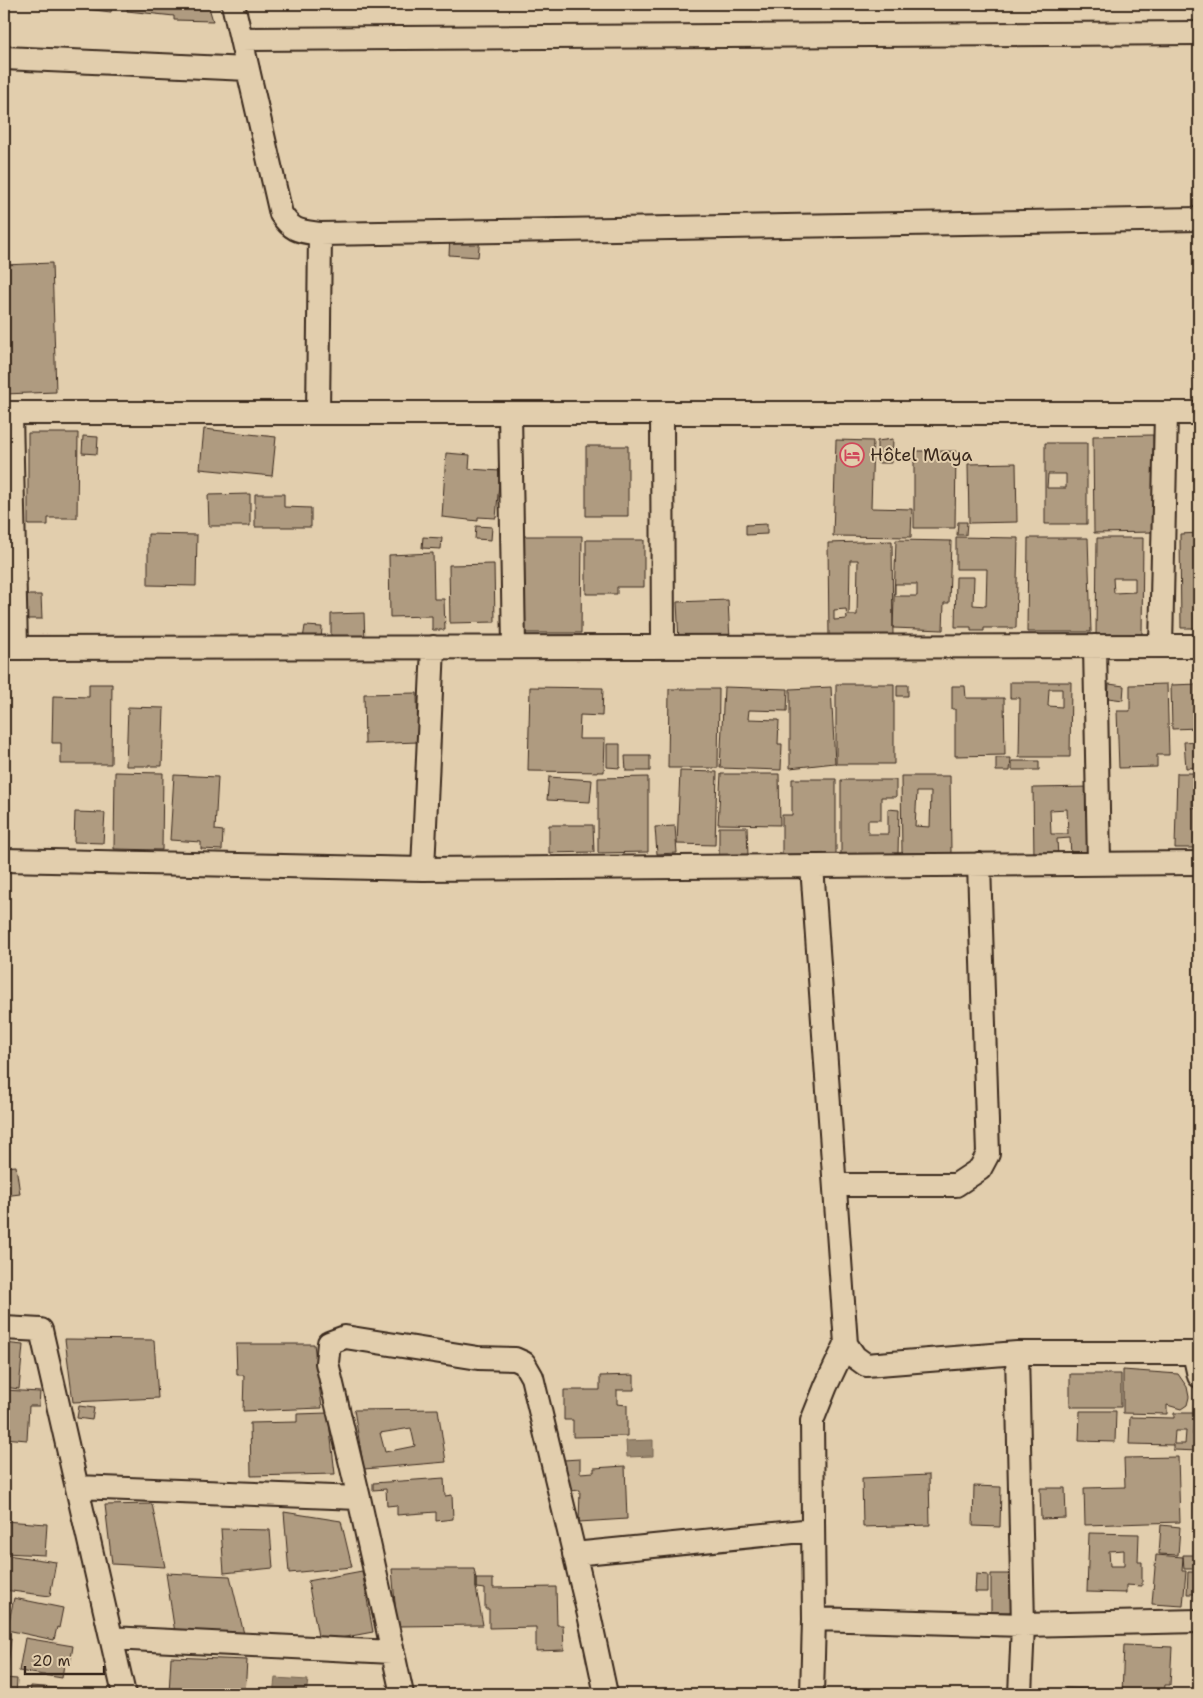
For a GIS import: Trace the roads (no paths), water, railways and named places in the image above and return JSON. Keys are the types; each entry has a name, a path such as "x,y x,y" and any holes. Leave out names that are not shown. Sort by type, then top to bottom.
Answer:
{"street":[{"path":"233,4 281,214 289,226 302,232 320,234 1199,219"},
{"path":"241,39 1199,33"},
{"path":"4,58 248,69"},
{"path":"318,413 320,234"},
{"path":"1199,413 7,413 10,648 1199,646"},
{"path":"510,413 514,647"},
{"path":"1161,646 1166,413"},
{"path":"662,414 663,647"},
{"path":"1095,646 1099,864"},
{"path":"423,869 433,647"},
{"path":"4,860 423,869 1199,863"},
{"path":"835,1185 956,1184 980,1169 988,1154 979,864"},
{"path":"812,866 846,1344 855,1358 866,1365 1017,1353 1197,1353 1199,1376"},
{"path":"4,1328 42,1330 124,1694"},
{"path":"402,1694 327,1363 329,1344 345,1337 478,1358 515,1359 524,1363 532,1377 606,1694"},
{"path":"812,1694 814,1619 812,1421 846,1344"},
{"path":"1017,1353 1023,1625 1020,1694"},
{"path":"77,1487 359,1498"},
{"path":"574,1554 813,1530"},
{"path":"814,1619 1023,1625 1199,1621"},
{"path":"111,1638 392,1652"}],"place":[{"name":"Hôtel Maya","path":"852,455"}]}
